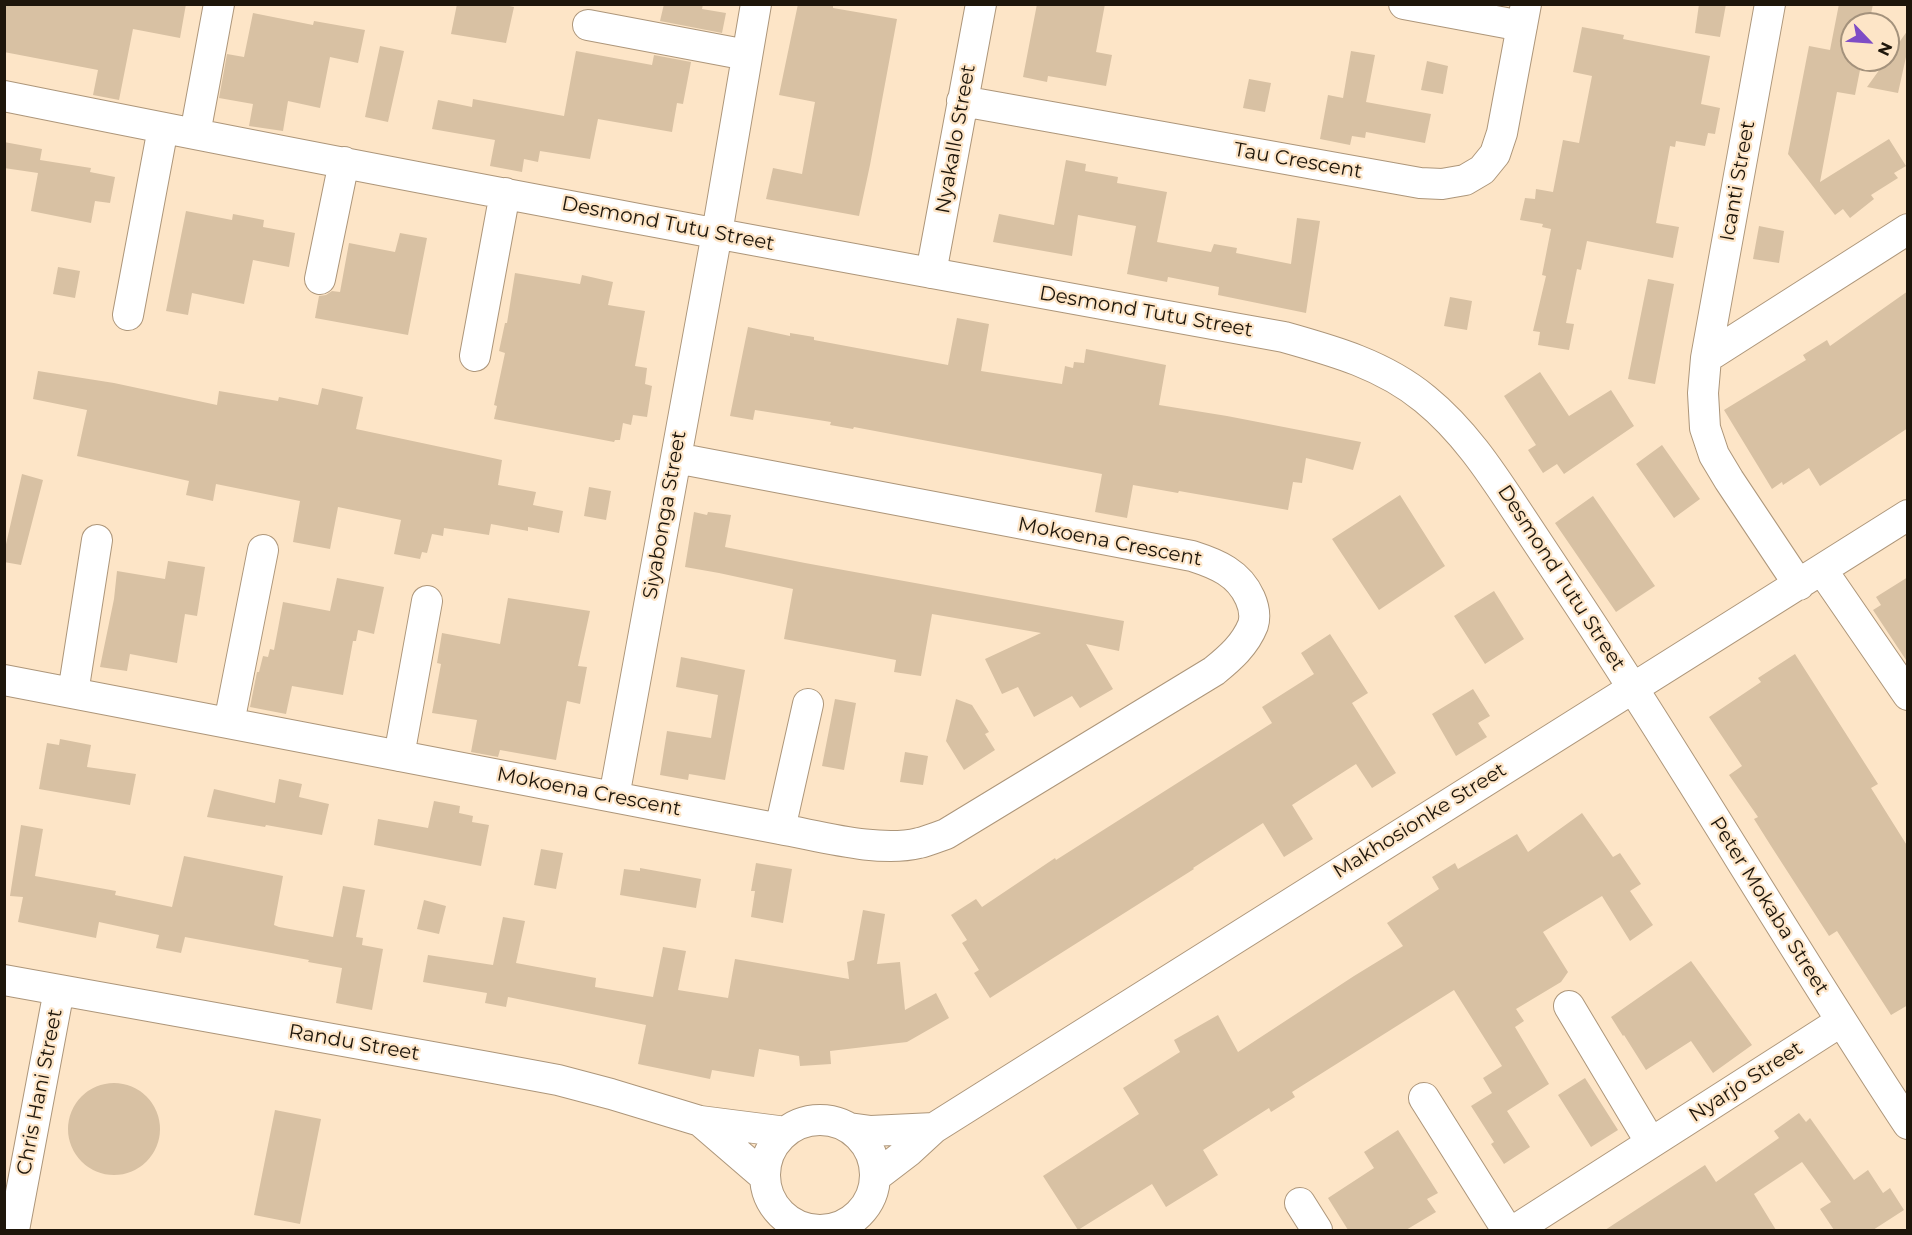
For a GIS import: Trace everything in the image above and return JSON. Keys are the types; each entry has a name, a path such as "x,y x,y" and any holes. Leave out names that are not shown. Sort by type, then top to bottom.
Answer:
{"street":[{"path":"195,134 219,4"},
{"name":"Siyabonga Street","path":"614,797 717,233 756,4"},
{"name":"Nyakallo Street","path":"931,273 981,4"},
{"name":"Tau Crescent","path":"963,101 1420,183 1442,184 1465,180 1482,170 1495,154 1502,133 1524,15 1404,4"},
{"name":"Icanti Street","path":"1770,4 1706,358 1703,393 1705,428 1714,455 1729,480 1908,695"},
{"path":"588,25 747,55"},
{"name":"Desmond Tutu Street","path":"4,96 717,233 1284,337 1334,351 1379,369 1424,397 1461,432 1490,470 1633,687"},
{"path":"128,315 163,128"},
{"path":"320,279 344,162"},
{"path":"475,356 505,193"},
{"path":"1706,358 1908,229"},
{"name":"Mokoena Crescent","path":"4,680 859,843 891,846 919,844 946,834 1214,671 1231,658 1245,641 1254,623 1255,609 1246,590 1233,573 1192,556 676,458"},
{"name":"Makhosionke Street","path":"874,1177 891,1166 934,1128 1908,515"},
{"path":"73,693 97,540"},
{"path":"229,723 263,550"},
{"path":"399,756 426,601"},
{"name":"Peter Mokaba Street","path":"1633,687 1840,1022 1908,1124"},
{"path":"780,828 808,704"},
{"name":"Randu Street","path":"4,980 558,1080 665,1109 700,1121 786,1132"},
{"name":"Chris Hani Street","path":"11,1221 59,990"},
{"path":"1569,1006 1651,1143"},
{"name":"Nyarjo Street","path":"1515,1230 1840,1022"},
{"path":"1424,1098 1507,1230"},
{"path":"824,1120 849,1128 860,1138 873,1163 874,1177 867,1203 849,1222 836,1229 823,1230 802,1227 784,1217 776,1218 767,1192 766,1164 770,1152 786,1132 810,1121 824,1120"},
{"name":"Randu Street","path":"700,1121 765,1177"},
{"name":"Makhosionke Street","path":"849,1128 871,1131 934,1128"},
{"path":"1300,1203 1317,1230"}],"building":[{"path":"4,4 186,4 180,38 133,29 119,100 93,95 98,70 4,52"},
{"path":"457,4 500,4 514,7 506,43 451,34"},
{"path":"664,4 703,4 702,9 726,13 722,33 660,21"},
{"path":"798,4 833,4 833,8 897,19 859,216 766,199 773,168 802,174 815,102 779,95"},
{"path":"1037,4 1105,4 1096,52 1112,55 1106,86 1048,76 1047,82 1023,77"},
{"path":"1699,4 1726,4 1720,37 1695,33"},
{"path":"1839,4 1873,4 1871,12 1840,12 1840,72 1860,72 1855,95 1837,92 1820,182 1889,139 1906,166 1894,173 1898,178 1871,195 1874,199 1850,218 1843,209 1835,215 1788,154 1809,46 1830,50"},
{"path":"253,13 313,25 314,21 365,30 358,63 330,57 320,108 288,101 283,131 249,126 253,104 219,98 227,54 244,57"},
{"path":"1582,27 1624,35 1623,39 1710,56 1701,104 1720,108 1715,134 1708,133 1705,146 1676,141 1675,147 1670,146 1656,223 1679,227 1673,258 1587,241 1581,270 1577,269 1566,323 1574,324 1569,350 1538,345 1540,332 1533,331 1546,276 1542,275 1551,229 1542,227 1543,224 1520,220 1525,198 1535,199 1536,189 1553,192 1563,140 1579,143 1592,76 1573,72"},
{"path":"1908,30 1908,48 1898,93 1867,87 1878,72 1900,72 1900,41"},
{"path":"380,46 404,51 388,122 365,117"},
{"path":"576,51 652,65 654,55 691,62 683,104 677,103 672,132 598,119 590,159 540,151 538,162 524,159 522,172 490,166 495,140 432,129 438,100 472,107 473,99 564,116"},
{"path":"1351,51 1375,55 1366,102 1431,114 1425,143 1366,132 1365,138 1352,136 1350,145 1320,139 1328,95 1343,98"},
{"path":"1427,61 1448,66 1443,94 1421,90"},
{"path":"1249,79 1271,83 1265,112 1243,108"},
{"path":"4,142 42,149 40,160 91,168 90,172 115,177 110,203 95,201 91,223 31,211 38,173 4,168"},
{"path":"1066,160 1086,164 1085,171 1118,177 1117,183 1167,192 1157,242 1211,252 1214,244 1237,248 1236,253 1291,264 1297,218 1320,221 1306,313 1218,295 1219,287 1168,277 1167,282 1127,274 1136,226 1078,215 1072,256 993,242 999,214 1054,225"},
{"path":"186,211 232,220 233,214 264,220 263,227 295,233 289,267 253,260 244,304 192,293 188,315 166,311"},
{"path":"1759,226 1784,231 1779,263 1753,259"},
{"path":"400,233 427,238 408,335 315,318 319,296 332,291 340,292 349,243 395,252"},
{"path":"58,267 80,271 75,298 53,294"},
{"path":"515,273 580,284 582,275 613,282 608,305 645,311 635,366 647,368 645,384 652,386 647,417 633,415 631,425 623,423 620,440 614,442 494,419 497,406 494,405 505,353 499,351 505,323 507,323"},
{"path":"1648,279 1674,284 1655,384 1628,379"},
{"path":"1908,291 1908,428 1820,486 1809,468 1783,485 1782,482 1772,489 1724,410 1806,360 1803,355 1827,340 1830,346"},
{"path":"1450,297 1472,301 1467,330 1444,326"},
{"path":"957,318 989,324 981,371 1062,384 1065,366 1073,368 1074,362 1084,363 1086,349 1166,365 1159,405 1361,442 1353,470 1306,458 1302,483 1293,482 1288,510 1133,485 1127,518 1095,512 1102,474 854,427 853,429 830,425 831,422 755,410 753,420 730,416 748,327 790,336 790,333 814,337 814,340 948,365"},
{"path":"38,371 114,383 217,405 219,391 278,401 279,397 318,405 322,388 363,397 356,429 502,460 498,485 536,492 533,505 563,511 559,533 528,527 528,531 491,524 489,535 444,528 443,536 432,534 427,553 422,552 420,559 394,554 401,520 338,507 330,549 293,542 300,501 216,484 213,501 186,495 189,481 77,456 87,410 33,399"},
{"path":"1540,372 1569,416 1611,390 1634,426 1564,474 1557,464 1543,473 1528,450 1536,445 1504,396"},
{"path":"1662,445 1700,499 1674,518 1636,464"},
{"path":"22,474 43,480 21,565 4,562 4,553"},
{"path":"589,487 611,491 606,520 584,516"},
{"path":"1400,495 1445,566 1379,610 1332,539"},
{"path":"1593,496 1655,586 1616,612 1555,523"},
{"path":"694,512 707,515 708,512 731,515 725,547 1124,621 1119,651 1086,644 1113,689 1080,708 1072,696 1034,717 1018,687 1002,694 985,659 1041,633 932,614 921,676 894,672 896,660 784,639 793,589 685,567"},
{"path":"168,561 205,567 197,616 185,614 177,663 130,654 127,671 100,667 114,599 117,571 165,579"},
{"path":"1908,577 1908,663 1873,610 1881,605 1876,597"},
{"path":"337,578 384,587 374,634 358,630 356,641 353,641 343,695 292,686 286,714 250,707 257,672 259,672 263,656 268,657 270,649 274,650 283,602 330,611"},
{"path":"1494,591 1524,639 1485,664 1454,616"},
{"path":"508,598 590,611 578,666 587,667 580,704 567,701 556,760 500,750 498,757 471,752 477,720 432,713 441,664 437,663 442,633 500,644"},
{"path":"1330,634 1368,693 1352,703 1396,773 1372,788 1356,764 1292,805 1313,839 1284,857 1263,823 990,998 974,973 979,970 962,943 967,940 951,915 976,899 982,907 1055,858 1056,860 1272,723 1262,707 1314,674 1301,653"},
{"path":"1795,654 1878,784 1871,788 1908,847 1908,1005 1891,1015 1837,931 1829,936 1754,819 1758,817 1729,775 1742,766 1709,717 1761,682 1758,678"},
{"path":"681,657 745,670 725,780 689,774 688,780 660,775 667,731 711,738 718,695 676,687"},
{"path":"1473,689 1490,716 1478,723 1487,737 1456,756 1432,714"},
{"path":"835,699 856,703 844,770 822,766"},
{"path":"956,699 972,705 989,732 985,734 995,750 964,770 946,741"},
{"path":"60,739 91,745 87,767 136,774 130,805 39,789 47,743 59,745"},
{"path":"905,752 928,756 923,785 900,782"},
{"path":"279,779 302,784 299,797 329,804 322,835 207,817 214,789 275,803"},
{"path":"434,801 460,806 459,813 473,816 472,822 489,825 481,866 374,845 378,819 428,828"},
{"path":"1582,813 1613,857 1620,853 1641,884 1630,891 1653,925 1630,941 1602,896 1543,932 1568,972 1561,982 1516,1009 1524,1021 1515,1027 1549,1084 1507,1111 1530,1147 1504,1164 1491,1144 1494,1142 1471,1106 1492,1093 1483,1078 1502,1066 1454,990 1292,1092 1295,1097 1271,1112 1269,1108 1203,1150 1218,1175 1166,1207 1152,1184 1078,1230 1043,1176 1139,1114 1123,1088 1180,1052 1174,1040 1218,1015 1238,1052 1403,946 1387,923 1439,889 1432,877 1455,863 1458,869 1517,834 1528,852"},
{"path":"21,825 43,829 35,876 116,891 115,895 172,907 184,856 283,876 274,925 279,927 333,937 343,886 365,890 356,937 363,938 362,945 383,949 372,1010 336,1003 342,968 185,937 181,953 156,948 159,935 99,922 96,938 18,922 23,897 10,896"},
{"path":"541,849 563,853 556,889 534,885"},
{"path":"756,863 792,869 783,923 751,917 755,891 751,891"},
{"path":"640,868 701,879 696,908 620,895 624,869 640,871"},
{"path":"424,900 446,906 439,934 417,929"},
{"path":"863,910 885,914 877,964 900,962 905,1010 936,993 949,1018 907,1042 830,1051 831,1064 800,1066 799,1056 759,1049 754,1077 712,1070 710,1079 638,1064 646,1025 508,997 506,1007 485,1003 487,993 423,982 428,955 493,965 503,917 525,921 516,963 596,978 595,987 653,997 663,947 686,951 678,990 728,998 735,959 849,979 847,962 854,960"},
{"path":"1691,961 1752,1045 1713,1073 1691,1041 1646,1070 1611,1017"},
{"path":"1585,1078 1618,1130 1591,1147 1558,1095"},
{"path":"114,1083 132,1087 146,1097 156,1111 160,1129 156,1147 146,1161 132,1171 114,1175 96,1171 82,1161 72,1147 68,1129 72,1111 82,1097 96,1087"},
{"path":"275,1110 321,1119 300,1224 254,1215"},
{"path":"1799,1113 1806,1122 1810,1118 1854,1180 1868,1170 1883,1193 1890,1188 1904,1210 1873,1230 1834,1230 1820,1209 1831,1202 1802,1162 1754,1194 1776,1230 1605,1230 1705,1165 1716,1182 1779,1138 1774,1131"},
{"path":"1398,1130 1438,1193 1427,1199 1436,1212 1406,1230 1348,1230 1328,1198 1374,1168 1364,1152"}]}
